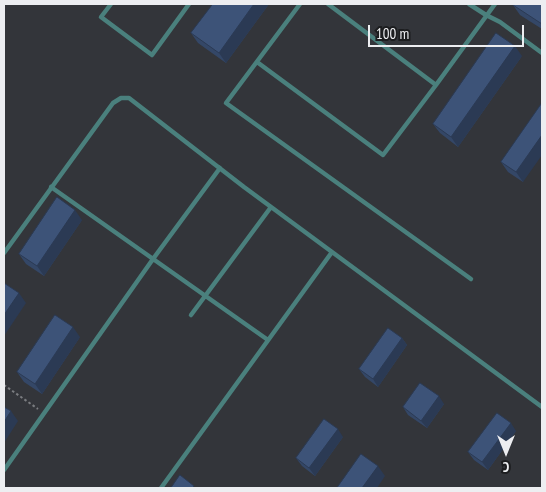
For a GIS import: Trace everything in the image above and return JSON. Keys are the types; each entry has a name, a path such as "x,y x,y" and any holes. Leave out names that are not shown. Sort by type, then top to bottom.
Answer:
{"lane":[{"path":"111,4 101,17 152,55 189,4"},
{"path":"300,4 226,103 471,279"},
{"path":"328,4 436,84"},
{"path":"469,4 500,22 542,53"},
{"path":"257,62 383,155 495,4"},
{"path":"4,253 113,103 121,98 129,98 271,207 542,407"},
{"path":"4,470 153,259 220,168"},
{"path":"51,187 268,340"},
{"path":"191,315 271,207"},
{"path":"161,488 332,252"}],"path":[{"path":"4,385 44,413"}],"building":[{"path":"213,4 254,4 219,53 191,33"},
{"path":"542,4 542,24 513,5"},
{"path":"496,33 515,46 451,137 433,124"},
{"path":"542,103 542,135 516,172 501,162"},
{"path":"57,197 75,210 37,266 19,254"},
{"path":"4,283 19,293 4,315"},
{"path":"55,315 73,327 35,384 17,372"},
{"path":"388,328 402,338 373,379 359,369"},
{"path":"420,383 439,396 421,421 403,407"},
{"path":"4,407 11,411 4,422"},
{"path":"497,413 511,423 482,462 468,452"},
{"path":"324,419 338,429 309,468 296,458"},
{"path":"361,454 378,466 362,488 337,488"},
{"path":"180,475 194,486 192,488 171,488"}]}
